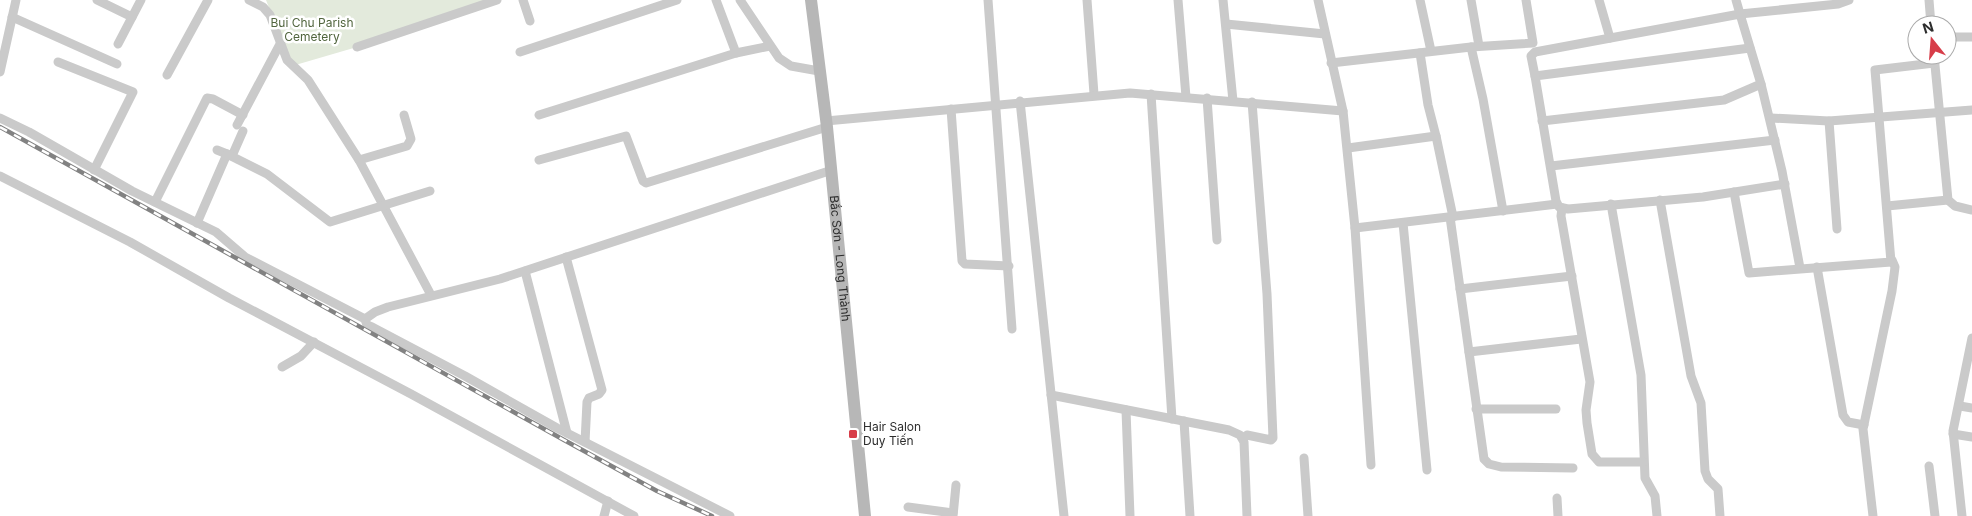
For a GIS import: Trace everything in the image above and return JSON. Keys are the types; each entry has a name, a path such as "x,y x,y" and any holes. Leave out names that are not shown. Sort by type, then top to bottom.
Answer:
{"main road":[{"name":"Bắc Sơn - Long Thành","path":"811,0 832,170 866,516"}],"street":[{"path":"0,72 16,0"},
{"path":"97,0 132,17"},
{"path":"118,44 141,0"},
{"path":"167,75 208,0"},
{"path":"249,0 267,11 289,63 308,80 359,160 431,295"},
{"path":"357,47 497,0"},
{"path":"523,0 530,21"},
{"path":"520,52 677,0"},
{"path":"716,0 736,54"},
{"path":"740,0 779,58 791,66 820,71"},
{"path":"988,0 994,104 1009,266 1012,328"},
{"path":"1087,0 1094,94"},
{"path":"1178,0 1186,97"},
{"path":"1224,0 1233,101"},
{"path":"1318,0 1343,110 1348,148 1371,465"},
{"path":"1420,0 1431,51"},
{"path":"1471,0 1477,68 1503,211"},
{"path":"1526,0 1534,48 1531,56 1590,382 1586,410 1594,457 1603,462 1643,462"},
{"path":"1599,0 1610,38"},
{"path":"1736,0 1771,118 1800,268"},
{"path":"1331,63 1475,46 1534,48 1610,38 1796,3 1838,4 1849,0"},
{"path":"1929,0 1930,15"},
{"path":"12,17 117,64"},
{"path":"1226,24 1325,34"},
{"path":"1957,37 1972,37"},
{"path":"197,223 230,155 243,115 280,44"},
{"path":"539,116 736,54 770,46"},
{"path":"1535,76 1750,48"},
{"path":"1420,53 1428,105 1452,217 1482,454 1489,464 1501,467 1573,468"},
{"path":"58,62 132,92 94,170"},
{"path":"1873,516 1863,440 1864,425 1892,291 1895,267 1892,260 1875,70 1907,64"},
{"path":"1935,65 1948,200 1954,206 1972,210"},
{"path":"1542,121 1724,100 1761,84"},
{"path":"540,160 625,136 629,139 643,181 646,183 827,124 1094,94 1151,94 1343,110"},
{"path":"1151,94 1172,419"},
{"path":"155,202 207,98 213,99 243,115"},
{"path":"1208,98 1217,240"},
{"path":"1020,101 1064,516"},
{"path":"1243,438 1246,435 1270,440 1273,438 1270,407 1268,311 1252,102"},
{"path":"952,109 962,262 973,265 1009,266"},
{"path":"1771,118 1829,120 1972,110"},
{"path":"359,160 407,146 411,139 404,115"},
{"path":"0,118 29,132 94,170 216,232 246,257 365,319 367,325 372,328 567,433 730,516"},
{"path":"1829,120 1837,230"},
{"path":"1348,148 1436,136"},
{"path":"1551,166 1776,140"},
{"path":"217,150 275,179 330,222 430,191"},
{"path":"365,319 375,312 388,307 526,271 832,170"},
{"path":"0,176 130,242 229,298 314,342 634,516"},
{"path":"1355,228 1503,211 1660,200 1785,184"},
{"path":"1734,192 1749,273 1892,260"},
{"path":"1660,200 1691,376 1700,398 1705,471 1708,479 1718,489 1720,516"},
{"path":"1887,206 1948,200"},
{"path":"1611,204 1641,375 1643,462 1646,484 1656,501 1657,516"},
{"path":"1403,223 1427,470"},
{"path":"566,257 602,390 589,398 587,402 585,442"},
{"path":"1818,267 1843,415 1848,422 1864,425"},
{"path":"526,271 567,433"},
{"path":"1460,288 1572,276"},
{"path":"1962,516 1953,434 1972,338"},
{"path":"1469,352 1581,339"},
{"path":"282,367 301,356 314,342"},
{"path":"1051,395 1230,430 1243,438"},
{"path":"1960,406 1972,408"},
{"path":"1476,410 1556,409"},
{"path":"1126,410 1130,516"},
{"path":"1184,421 1190,516"},
{"path":"1953,434 1972,437"},
{"path":"1243,438 1247,516"},
{"path":"1304,458 1308,516"},
{"path":"1929,466 1935,516"},
{"path":"908,507 953,515 956,485"},
{"path":"1557,498 1558,516"},
{"path":"604,516 608,501"}],"green space":[{"name":"Bui Chu Parish Cemetery","path":"266,0 493,0 357,47 292,66"}],"railway":[{"path":"0,127 657,491 712,516"}],"place":[{"name":"Hair Salon Duy Tiến","path":"853,434"}]}
